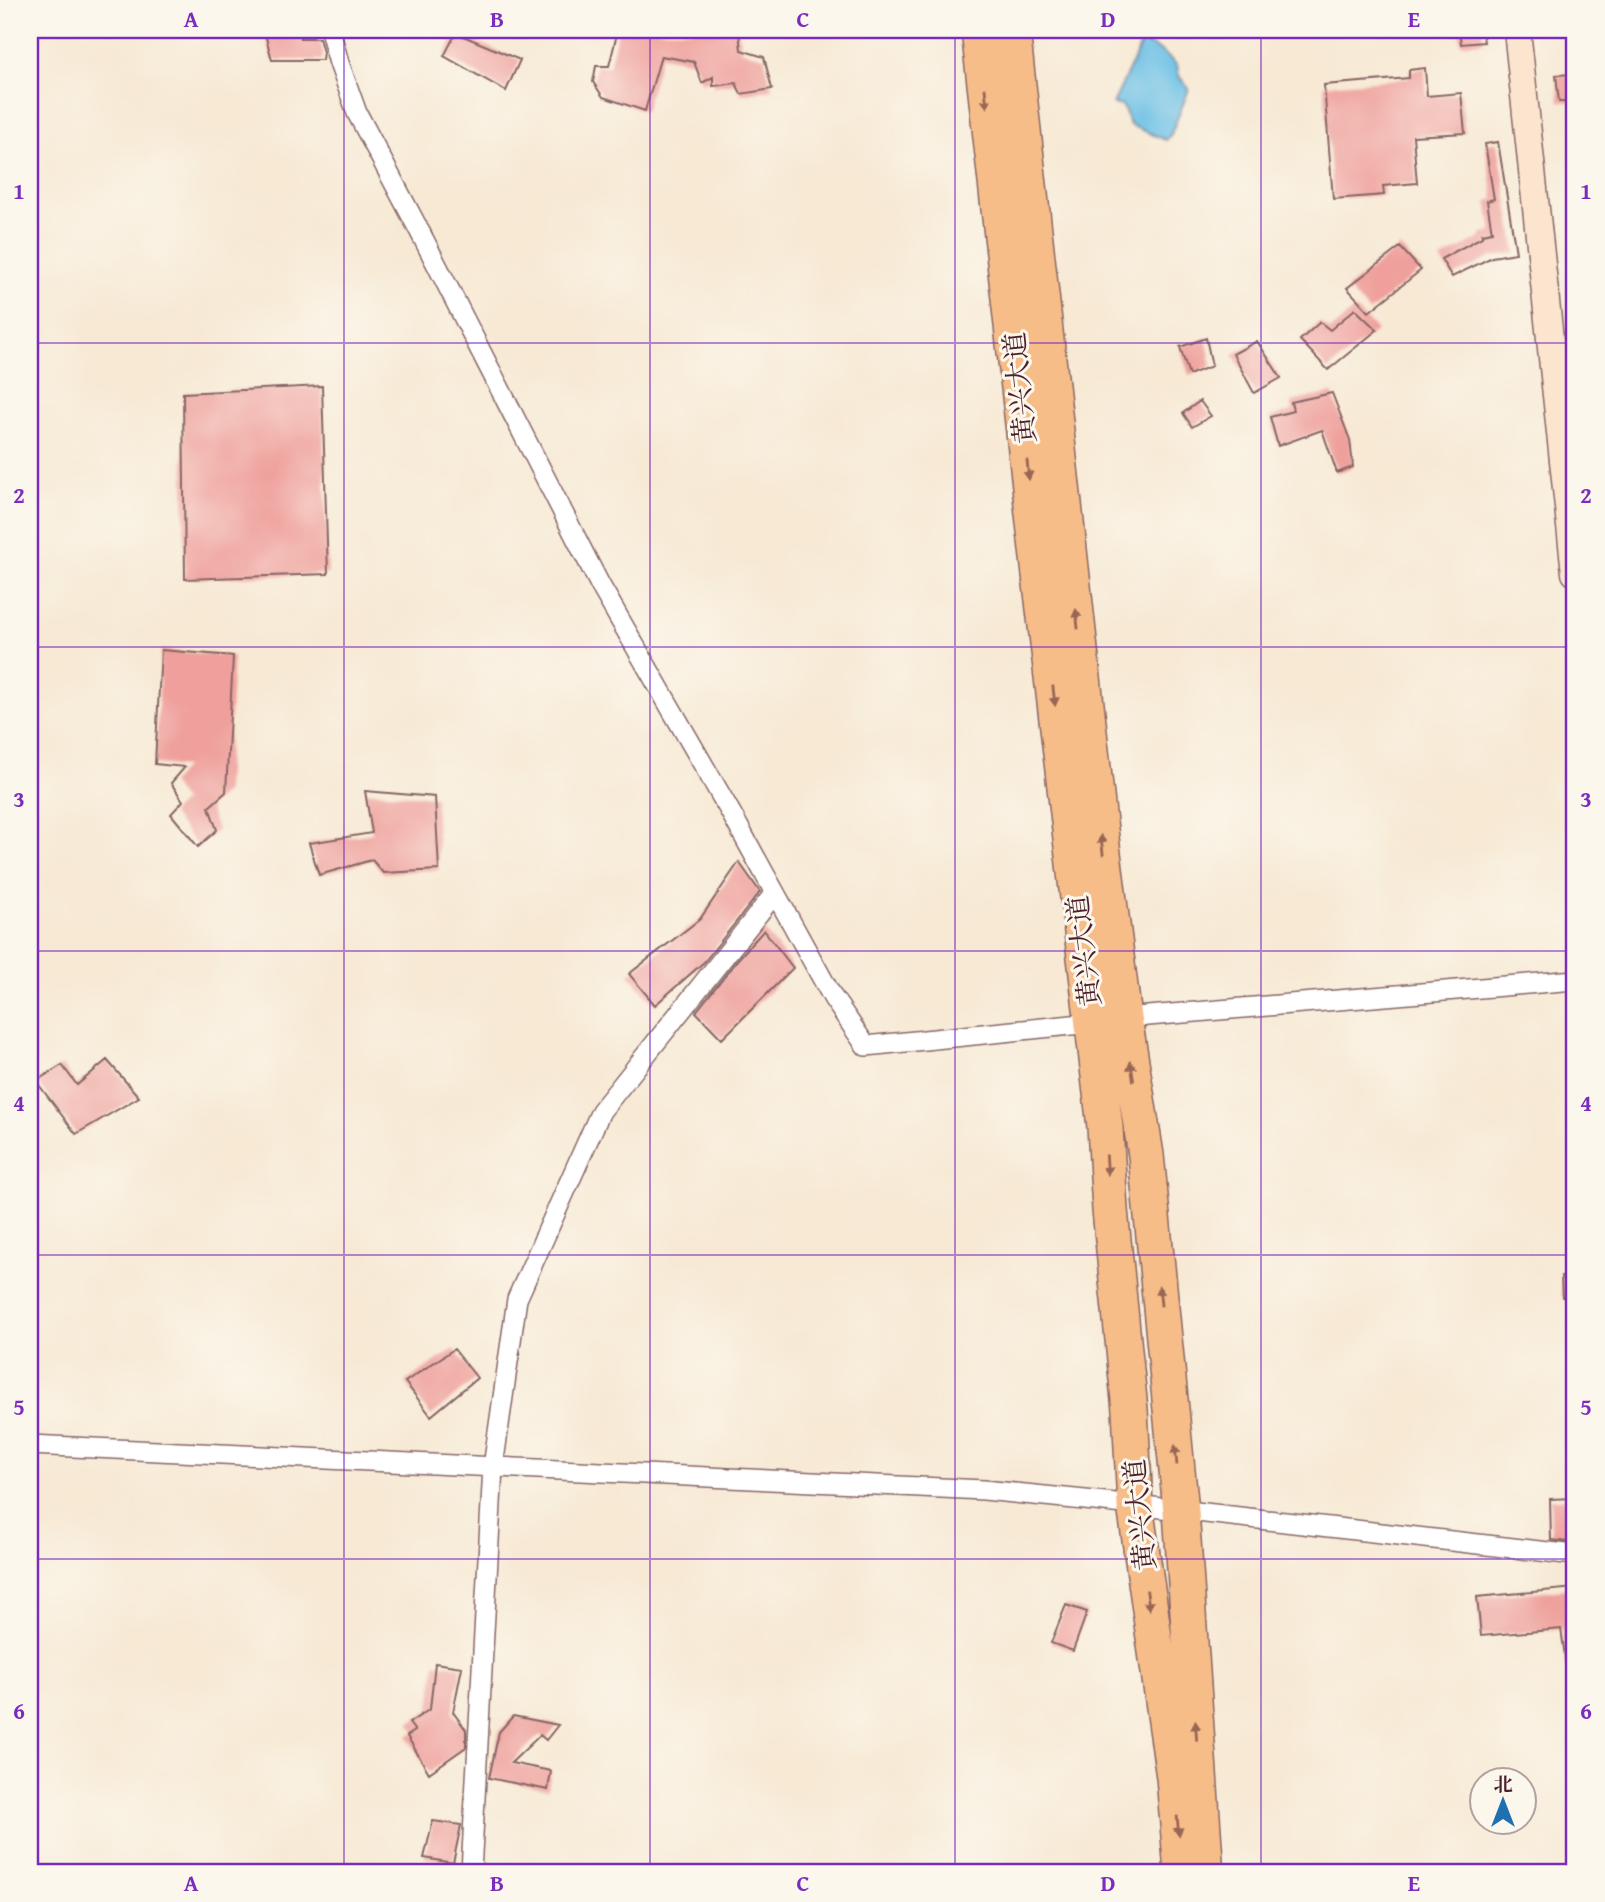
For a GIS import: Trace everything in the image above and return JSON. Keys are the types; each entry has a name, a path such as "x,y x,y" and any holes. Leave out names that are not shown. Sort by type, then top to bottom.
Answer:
{"highway":[{"name":"黄兴大道","path":"979,30 1108,1020 1146,1155 1181,1511 1206,1872"},
{"name":"黄兴大道","path":"1012,30 1098,814 1108,1020 1105,1127 1110,1210 1130,1410 1135,1505 1174,1777 1182,1872"},
{"path":"1123,1338 1132,1353 1146,1359 1159,1350 1164,1334"}],"street":[{"path":"330,30 357,113 600,585 833,998 866,1046 1108,1020 1575,980"},
{"path":"1517,30 1575,573"},
{"path":"471,1872 493,1467 517,1299 601,1111 775,893"},
{"path":"30,1445 984,1490 1575,1555"}],"water":[{"path":"1142,42 1161,51 1177,65 1179,76 1189,89 1166,140 1130,125 1123,106 1113,104"}],"building":[{"path":"264,30 301,30 300,38 319,38 322,60 272,60"},
{"path":"618,30 739,32 741,50 764,57 772,89 741,94 736,83 713,86 713,77 702,83 694,62 661,56 645,111 603,97 593,82 596,66 609,66"},
{"path":"1459,30 1482,30 1484,42 1461,44"},
{"path":"456,33 520,60 506,91 444,56"},
{"path":"1425,68 1427,96 1461,93 1465,133 1413,136 1417,183 1383,186 1384,195 1333,199 1324,85 1409,78 1409,70"},
{"path":"1575,74 1575,102 1559,102 1556,75"},
{"path":"1498,142 1516,253 1492,257 1452,277 1441,259 1482,237 1482,234 1492,232 1487,201 1494,199 1485,144"},
{"path":"1400,247 1421,270 1369,312 1347,288"},
{"path":"1355,309 1377,330 1328,370 1300,340 1320,322 1330,330"},
{"path":"1206,338 1212,366 1189,375 1180,347"},
{"path":"1257,341 1281,378 1254,393 1233,354"},
{"path":"322,386 328,574 185,579 183,393"},
{"path":"1332,393 1350,440 1353,467 1337,473 1322,430 1278,446 1270,417 1293,411 1291,402"},
{"path":"1200,401 1211,416 1192,427 1183,413"},
{"path":"161,650 233,656 226,792 209,807 217,830 198,847 171,814 183,801 171,783 185,767 155,764"},
{"path":"365,791 435,797 439,870 383,873 372,860 319,875 309,843 372,833"},
{"path":"739,862 760,892 704,962 655,1005 629,974 700,919"},
{"path":"764,930 793,968 722,1039 696,1012"},
{"path":"107,1060 139,1097 76,1134 36,1081 62,1065 77,1085"},
{"path":"1561,1276 1575,1276 1575,1297 1562,1297"},
{"path":"454,1349 477,1378 431,1416 405,1382"},
{"path":"1575,1498 1575,1543 1551,1540 1550,1499"},
{"path":"1575,1588 1575,1669 1567,1670 1561,1629 1481,1636 1477,1597"},
{"path":"1066,1605 1087,1612 1073,1651 1051,1643"},
{"path":"435,1663 462,1667 453,1712 466,1730 466,1747 429,1773 407,1736 415,1731 409,1723 430,1709"},
{"path":"513,1716 558,1725 546,1740 540,1735 511,1763 551,1771 548,1790 489,1778 499,1732"},
{"path":"433,1821 461,1825 453,1863 424,1858"}]}
